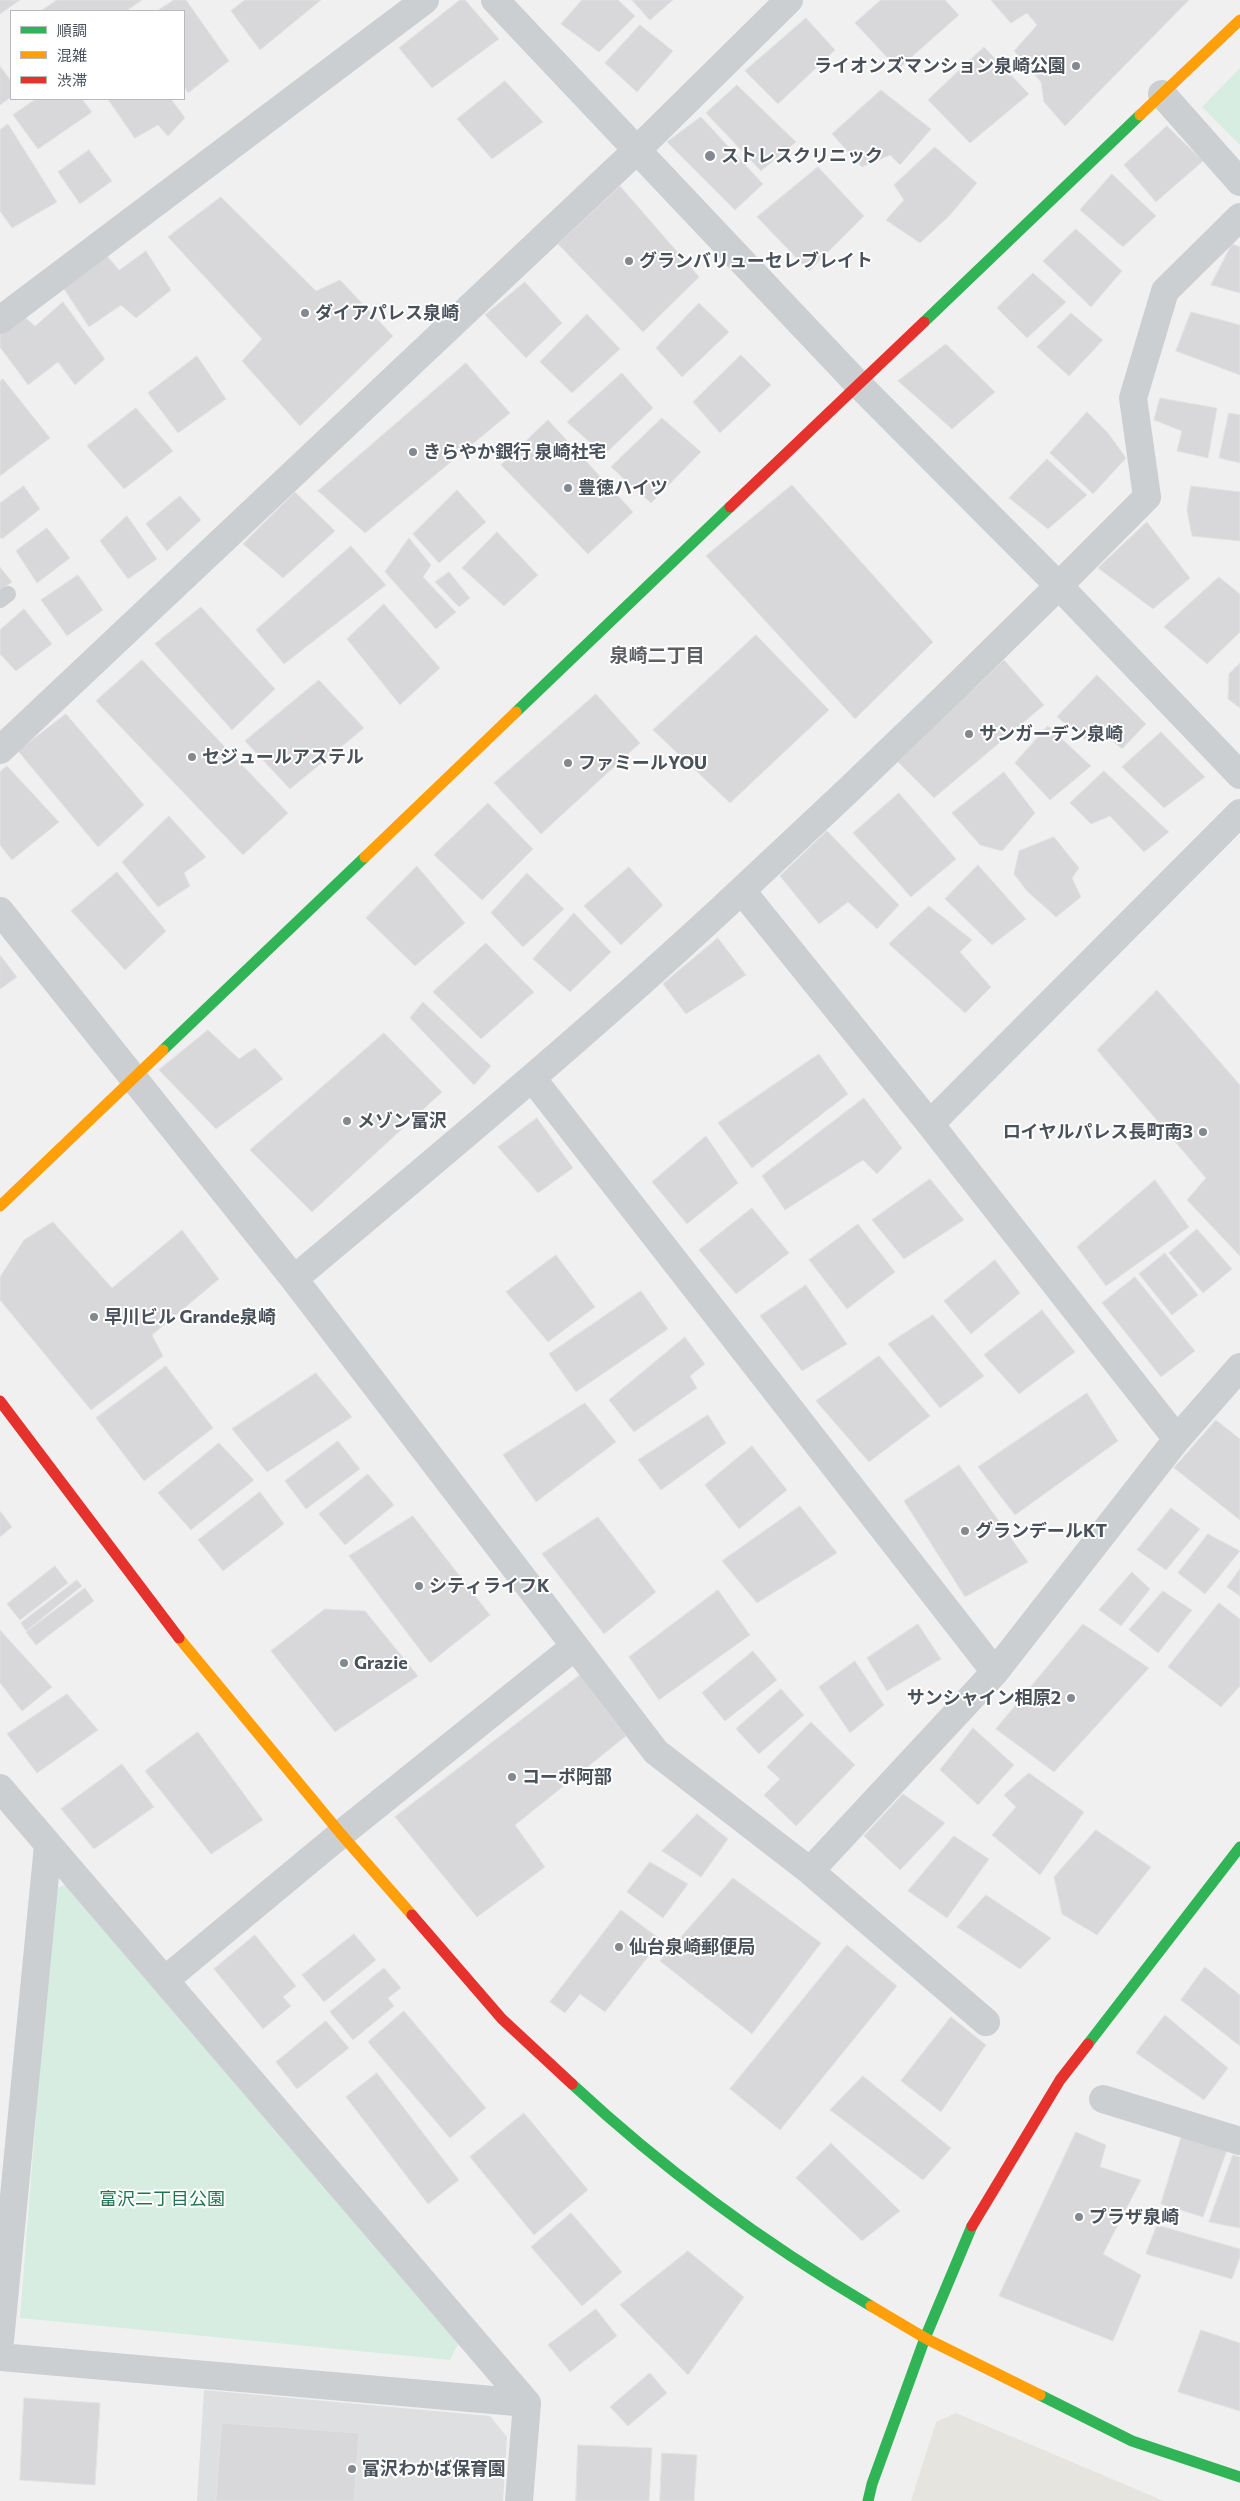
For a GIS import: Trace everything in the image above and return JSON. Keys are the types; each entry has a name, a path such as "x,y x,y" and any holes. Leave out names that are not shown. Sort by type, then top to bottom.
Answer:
{"street":[{"path":"0,320 425,0"},
{"path":"495,0 638,149 858,384 1059,586 1240,775"},
{"path":"0,750 638,149 789,0"},
{"path":"0,1206 1240,20"},
{"path":"1162,94 1240,182"},
{"path":"294,1279 532,1078 742,891 1059,586 1147,497 1134,398 1165,291 1240,217"},
{"path":"930,1124 1240,812"},
{"path":"742,891 930,1124 1177,1439"},
{"path":"0,912 294,1279 656,1752 810,1871 986,2022"},
{"path":"532,1078 995,1672"},
{"path":"810,1871 995,1672 1177,1439 1240,1366"},
{"path":"0,1401 154,1608 341,1834 502,2019 615,2124 722,2206 815,2273 925,2338 1132,2441 1240,2477"},
{"path":"166,1980 341,1834 574,1647"},
{"path":"0,1788 527,2403 519,2501"},
{"path":"0,2341 48,1845"},
{"path":"868,2501 872,2484 925,2338 972,2223 1060,2080 1240,1847"},
{"path":"1103,2098 1240,2141"},
{"path":"0,2357 527,2403"}],"shaded area":[{"name":"富沢わかば保育園","path":"204,2390 490,2416 507,2437 503,2501 197,2501"},
{"path":"956,2413 1164,2501 911,2501 936,2422"}],"green space":[{"path":"1240,68 1240,145 1202,107"},
{"name":"富沢二丁目公園","path":"68,1884 459,2342 450,2360 20,2318 54,1889"}],"building":[{"path":"0,0 20,0 0,14"},
{"path":"57,0 142,0 127,10 42,10"},
{"path":"174,0 186,0 229,61 188,93 185,88 185,10 159,10"},
{"path":"245,0 321,0 260,50 231,11"},
{"path":"460,0 465,0 499,39 432,88 399,48"},
{"path":"582,0 618,0 635,16 599,52 561,24"},
{"path":"632,0 673,0 650,20"},
{"path":"881,0 945,0 959,15 898,69 855,23"},
{"name":"ライオンズマンション泉崎公園","path":"991,0 1189,0 1065,126 1044,102 1041,82 1014,51 1037,25 1027,13 1011,23"},
{"path":"806,18 835,50 778,104 745,71"},
{"path":"640,25 673,51 637,92 605,63"},
{"path":"984,47 1029,94 970,143 928,100"},
{"path":"0,66 10,80 10,98 0,105"},
{"path":"505,81 543,122 492,159 457,119"},
{"path":"737,85 796,142 761,171 706,113"},
{"path":"881,90 931,129 900,165 890,155 862,167 832,134"},
{"path":"35,100 83,100 92,112 38,149 13,115"},
{"path":"109,100 172,100 185,118 168,136 158,125 135,138"},
{"path":"701,117 763,184 735,210 667,142"},
{"path":"8,124 57,202 12,228 0,211 0,130"},
{"path":"1167,126 1203,161 1156,202 1124,165"},
{"path":"935,147 977,183 949,216 920,243 886,220 904,200 894,185"},
{"path":"89,150 112,181 80,204 58,172"},
{"path":"818,167 864,216 809,271 757,217"},
{"path":"1112,174 1156,216 1123,247 1080,210"},
{"name":"グランバリューセレブレイト","path":"620,186 699,277 643,332 558,244"},
{"name":"ダイアパレス泉崎","path":"221,197 316,291 340,280 393,336 300,426 242,361 262,339 168,237"},
{"path":"1076,229 1122,271 1091,307 1043,261"},
{"path":"1232,244 1240,247 1240,293 1211,285"},
{"path":"146,251 171,290 136,318 121,305 89,327 64,289 107,256 119,270"},
{"path":"1033,273 1066,302 1027,338 997,308"},
{"path":"525,282 562,323 526,358 485,315"},
{"path":"63,302 105,359 75,385 58,362 28,385 0,347 0,331 22,315 35,326"},
{"path":"699,303 729,332 682,377 656,348"},
{"path":"1191,312 1240,325 1240,375 1176,351"},
{"path":"1071,313 1103,340 1069,376 1037,347"},
{"path":"587,314 620,349 572,393 540,362"},
{"path":"946,344 995,392 952,429 898,381"},
{"path":"741,355 771,385 720,433 693,402"},
{"path":"197,356 226,399 178,433 148,393"},
{"name":"きらやか銀行 泉崎社宅","path":"466,363 510,413 365,533 318,491"},
{"path":"622,373 653,408 604,455 567,422"},
{"path":"3,379 50,438 0,476 0,381"},
{"path":"1160,398 1217,408 1208,458 1177,451 1182,431 1154,420"},
{"path":"136,408 173,451 124,489 87,446"},
{"path":"1087,412 1108,433 1126,458 1093,494 1050,453"},
{"path":"1229,413 1240,415 1240,463 1219,458"},
{"path":"662,418 701,452 651,503 611,467"},
{"name":"豊徳ハイツ","path":"548,420 633,512 588,554 501,465"},
{"path":"1047,459 1087,495 1048,529 1009,498"},
{"path":"792,485 933,642 855,719 706,556"},
{"path":"24,486 40,509 2,539 0,537 0,503"},
{"path":"1191,486 1240,492 1240,541 1192,536 1187,510"},
{"path":"457,490 486,522 439,563 413,534"},
{"path":"295,492 335,531 283,578 243,544"},
{"path":"180,496 201,520 167,551 146,524"},
{"path":"127,516 157,559 128,579 100,541"},
{"path":"1147,522 1190,578 1153,609 1098,568"},
{"path":"47,528 70,558 37,583 16,551"},
{"path":"497,532 538,575 504,606 462,568"},
{"path":"409,538 431,565 423,577 456,612 436,629 385,572"},
{"path":"351,546 386,585 284,664 256,630"},
{"path":"0,567 12,582 0,590"},
{"path":"449,572 470,598 459,607 435,582"},
{"path":"78,575 103,610 67,636 41,600"},
{"path":"1219,577 1240,594 1240,632 1207,664 1164,627"},
{"path":"384,604 440,668 400,705 347,639"},
{"path":"201,607 275,689 232,730 155,644"},
{"path":"24,609 52,644 16,671 0,654 0,630"},
{"path":"756,635 829,710 730,803 653,730"},
{"name":"セジュールアステル","path":"142,660 288,813 243,855 96,701"},
{"name":"サンガーデン泉崎","path":"1004,660 1044,705 934,798 898,762"},
{"path":"1240,663 1240,708 1228,699 1229,674"},
{"path":"1097,675 1146,724 1122,749 1103,733 1088,742 1057,717"},
{"path":"319,680 364,728 290,789 245,741"},
{"name":"ファミールYOU","path":"596,694 640,743 541,834 494,783"},
{"path":"66,714 144,805 98,847 18,751"},
{"path":"1048,726 1091,766 1050,800 1015,763"},
{"path":"1161,732 1205,777 1164,808 1122,767"},
{"path":"7,766 59,822 12,860 0,845 0,772"},
{"path":"1104,771 1169,832 1144,852 1110,816 1091,824 1070,803"},
{"path":"1004,772 1035,813 1002,851 980,845 952,813"},
{"path":"899,793 956,859 911,897 853,833"},
{"path":"488,803 533,849 482,900 434,855"},
{"path":"169,816 206,857 184,873 190,886 158,907 122,862"},
{"path":"827,831 899,905 877,929 848,902 819,924 780,876"},
{"path":"1054,837 1079,868 1072,878 1081,897 1056,917 1027,891 1014,874 1019,851"},
{"path":"978,865 1026,919 992,945 945,899"},
{"path":"417,866 465,923 415,966 366,918"},
{"path":"629,867 663,905 621,945 584,906"},
{"path":"117,872 166,931 125,970 71,911"},
{"path":"527,873 564,909 523,947 491,913"},
{"path":"929,906 972,940 960,952 991,987 965,1013 889,944"},
{"path":"574,913 611,952 570,992 533,959"},
{"path":"718,938 746,975 686,1014 663,984"},
{"path":"486,943 534,992 481,1039 433,992"},
{"path":"0,955 17,977 0,989"},
{"name":"ロイヤルパレス長町南3","path":"1157,990 1240,1085 1240,1256 1187,1200 1206,1178 1097,1050"},
{"path":"423,1002 491,1066 474,1085 410,1018"},
{"path":"208,1030 239,1059 255,1048 283,1079 216,1129 159,1070"},
{"name":"メゾン富沢","path":"384,1033 442,1092 312,1212 250,1150"},
{"path":"819,1054 848,1094 752,1168 718,1123"},
{"path":"864,1098 902,1148 877,1174 863,1160 785,1210 762,1176"},
{"path":"537,1118 573,1168 538,1193 498,1147"},
{"path":"706,1136 738,1183 687,1224 652,1182"},
{"path":"930,1179 964,1220 904,1259 872,1220"},
{"path":"1155,1180 1189,1227 1106,1286 1077,1247"},
{"path":"752,1208 789,1253 736,1294 699,1250"},
{"name":"早川ビル Grande泉崎","path":"53,1222 112,1288 182,1230 219,1279 152,1335 163,1356 91,1410 0,1300 0,1277 24,1240"},
{"path":"858,1224 895,1272 847,1309 809,1260"},
{"path":"1197,1229 1232,1269 1203,1293 1169,1253"},
{"path":"1165,1253 1198,1295 1172,1315 1139,1274"},
{"path":"556,1255 595,1307 548,1342 506,1292"},
{"path":"995,1260 1020,1293 971,1334 944,1301"},
{"path":"1135,1277 1195,1351 1161,1377 1102,1303"},
{"path":"806,1285 847,1344 802,1371 760,1316"},
{"path":"641,1291 668,1329 576,1392 549,1354"},
{"path":"1042,1310 1075,1352 1019,1394 984,1355"},
{"path":"933,1315 984,1376 940,1408 888,1344"},
{"path":"685,1337 705,1364 690,1376 697,1388 634,1432 609,1400"},
{"path":"879,1356 930,1416 869,1462 816,1401"},
{"path":"166,1366 213,1428 144,1481 96,1418"},
{"path":"316,1373 352,1417 267,1472 232,1429"},
{"path":"1087,1393 1118,1441 1015,1515 978,1467"},
{"path":"585,1403 616,1442 536,1502 503,1455"},
{"path":"708,1415 726,1443 661,1490 638,1460"},
{"path":"1216,1420 1240,1439 1240,1520 1174,1468"},
{"path":"338,1441 360,1469 306,1509 285,1481"},
{"path":"219,1443 254,1480 191,1530 158,1493"},
{"path":"752,1446 787,1490 739,1529 705,1485"},
{"name":"グランデールKT","path":"959,1465 1028,1562 965,1597 904,1501"},
{"path":"368,1474 394,1505 345,1545 319,1514"},
{"path":"260,1492 284,1524 223,1571 198,1540"},
{"path":"800,1506 837,1553 757,1603 722,1561"},
{"path":"1171,1508 1200,1529 1166,1570 1137,1550"},
{"path":"0,1511 12,1527 0,1537"},
{"name":"シティライフK","path":"413,1516 490,1615 430,1663 349,1556"},
{"path":"598,1517 656,1592 604,1634 542,1554"},
{"path":"1208,1534 1240,1551 1205,1594 1178,1573"},
{"path":"55,1566 68,1583 20,1620 7,1604"},
{"path":"1240,1569 1240,1596 1227,1587"},
{"path":"1132,1572 1150,1589 1121,1626 1099,1610"},
{"path":"77,1580 82,1586 26,1631 21,1623"},
{"path":"85,1588 94,1601 36,1645 26,1632"},
{"path":"718,1590 750,1635 659,1700 629,1657"},
{"path":"1163,1591 1192,1610 1158,1653 1129,1630"},
{"path":"1219,1603 1240,1619 1240,1686 1221,1707 1168,1667"},
{"name":"Grazie","path":"325,1609 365,1611 418,1676 335,1732 271,1651"},
{"path":"918,1624 941,1659 887,1691 867,1658"},
{"name":"サンシャイン相原2","path":"1083,1624 1149,1668 1054,1772 996,1729"},
{"path":"0,1630 52,1687 22,1711 0,1683"},
{"path":"753,1651 777,1680 725,1721 702,1693"},
{"path":"855,1661 884,1705 850,1733 819,1687"},
{"name":"コーポ阿部","path":"580,1675 626,1736 515,1825 545,1867 477,1917 395,1817"},
{"path":"781,1689 804,1715 759,1754 736,1729"},
{"path":"67,1694 98,1730 37,1773 7,1734"},
{"path":"811,1722 855,1765 796,1826 764,1795 780,1779 767,1767"},
{"path":"973,1728 1014,1765 978,1805 940,1770"},
{"path":"198,1732 263,1820 211,1854 145,1771"},
{"path":"122,1764 154,1807 94,1849 61,1809"},
{"path":"1029,1773 1084,1812 1040,1875 992,1835 1016,1807 1004,1795"},
{"path":"903,1794 945,1823 900,1870 864,1836"},
{"path":"697,1814 728,1839 701,1877 662,1851"},
{"path":"1096,1830 1151,1867 1097,1935 1062,1914 1054,1877"},
{"path":"954,1836 989,1859 947,1918 908,1891"},
{"path":"650,1862 688,1884 663,1918 627,1892"},
{"path":"733,1878 821,1943 752,2034 660,1961"},
{"path":"986,1895 1051,1938 1020,1969 957,1927"},
{"path":"621,1910 661,1940 605,2012 580,1994 565,2013 550,2002"},
{"path":"354,1934 376,1960 324,2002 302,1975"},
{"path":"255,1935 296,1986 283,1997 291,2006 263,2029 214,1969"},
{"path":"847,1945 897,1986 780,2130 730,2089"},
{"path":"1205,1967 1240,1995 1240,2046 1181,2000"},
{"path":"384,1968 401,1988 388,1998 394,2006 353,2040 330,2012"},
{"path":"404,2011 486,2108 450,2138 368,2042"},
{"path":"1165,2015 1228,2068 1204,2100 1136,2053"},
{"path":"951,2017 986,2045 941,2112 901,2081"},
{"path":"326,2021 349,2048 297,2089 276,2062"},
{"path":"377,2073 459,2180 428,2204 346,2097"},
{"path":"863,2076 951,2148 923,2180 830,2110"},
{"path":"524,2113 588,2190 534,2235 470,2157"},
{"name":"プラザ泉崎","path":"1076,2132 1106,2145 1100,2167 1141,2180 1103,2254 1141,2275 1113,2341 999,2296"},
{"path":"1182,2135 1228,2147 1203,2217 1161,2204"},
{"path":"831,2143 900,2211 862,2241 796,2178"},
{"path":"1233,2155 1240,2157 1240,2228 1209,2222"},
{"path":"571,2213 622,2272 582,2306 531,2247"},
{"path":"1157,2225 1240,2249 1240,2257 1232,2279 1146,2254"},
{"path":"688,2251 744,2297 688,2375 620,2305"},
{"path":"596,2309 617,2336 570,2372 548,2345"},
{"path":"1201,2330 1240,2343 1240,2411 1178,2392"},
{"path":"650,2373 667,2393 628,2426 610,2407"},
{"path":"24,2398 100,2403 95,2485 20,2480"},
{"path":"222,2423 359,2433 354,2501 216,2501"},
{"path":"578,2445 652,2448 649,2501 576,2501"},
{"path":"662,2453 697,2455 694,2501 660,2501"}],"traffic: fast":[{"path":"924,322 1140,115"},
{"path":"516,712 730,507"},
{"path":"163,1050 365,857"},
{"path":"1088,2044 1240,1847"},
{"path":"572,2084 678,2175 715,2203 792,2257 871,2306"},
{"path":"868,2501 872,2484 925,2338 972,2226"},
{"path":"1040,2395 1132,2441 1240,2477"}],"traffic: slow":[{"path":"1140,115 1240,20"},
{"path":"365,857 516,712"},
{"path":"0,1206 163,1050"},
{"path":"179,1638 341,1834 412,1915"},
{"path":"871,2306 925,2338 1040,2395"}],"traffic: jam":[{"path":"730,507 924,322"},
{"path":"0,1401 179,1638"},
{"path":"412,1915 502,2019 572,2084"},
{"path":"972,2226 1060,2080 1088,2044"}],"place":[{"name":"ライオンズマンション泉崎公園","path":"1076,66"},
{"name":"ストレスクリニック","path":"710,156"},
{"name":"グランバリューセレブレイト","path":"629,261"},
{"name":"ダイアパレス泉崎","path":"305,313"},
{"name":"きらやか銀行 泉崎社宅","path":"413,452"},
{"name":"豊徳ハイツ","path":"568,488"},
{"name":"サンガーデン泉崎","path":"969,734"},
{"name":"セジュールアステル","path":"192,757"},
{"name":"ファミールYOU","path":"568,763"},
{"name":"メゾン富沢","path":"347,1121"},
{"name":"ロイヤルパレス長町南3","path":"1203,1132"},
{"name":"早川ビル Grande泉崎","path":"94,1317"},
{"name":"グランデールKT","path":"965,1531"},
{"name":"シティライフK","path":"419,1586"},
{"name":"Grazie","path":"344,1663"},
{"name":"サンシャイン相原2","path":"1071,1698"},
{"name":"コーポ阿部","path":"512,1777"},
{"name":"仙台泉崎郵便局","path":"619,1947"},
{"name":"プラザ泉崎","path":"1079,2217"},
{"name":"富沢わかば保育園","path":"352,2469"}],"district":[{"name":"泉崎二丁目","path":"657,656"}]}
